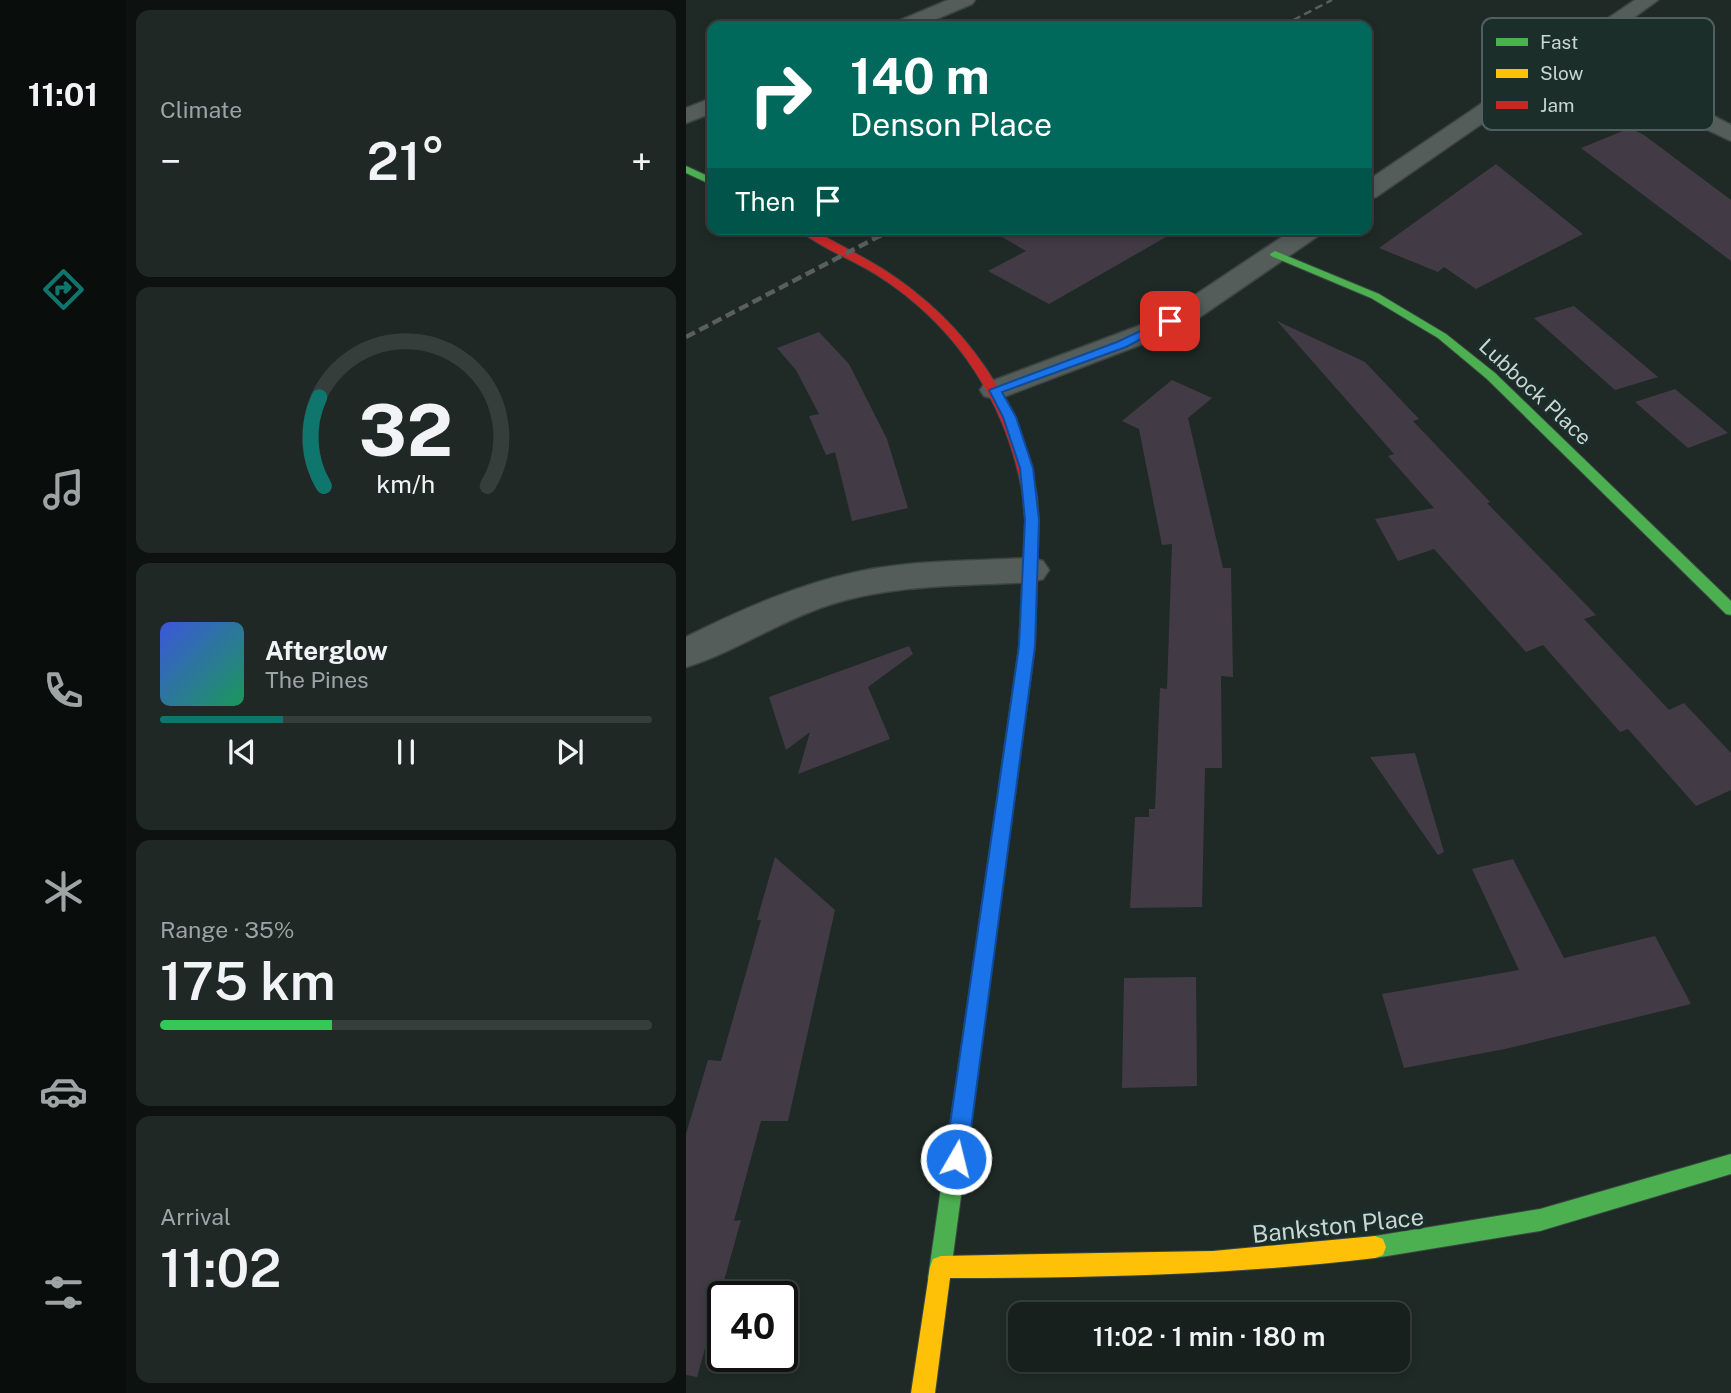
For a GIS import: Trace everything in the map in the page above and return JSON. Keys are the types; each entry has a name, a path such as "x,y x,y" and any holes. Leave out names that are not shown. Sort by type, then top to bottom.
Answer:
{"street":[{"path":"915,21 965,0"},
{"path":"1621,18 1648,0"},
{"path":"686,116 707,107"},
{"path":"1372,189 1482,113"},
{"path":"1714,125 1731,134"},
{"path":"686,169 707,180"},
{"path":"814,235 884,275 933,314 971,354 1009,417 1027,468 1032,520 1027,646 923,1393"},
{"path":"995,390 1151,331 1190,311 1303,235"},
{"name":"Lubbock Place","path":"1275,254 1375,296 1442,336 1491,376 1731,610"},
{"path":"686,653 766,613 838,589 919,576 1031,570"},
{"name":"Bankston Place","path":"941,1266 1173,1265 1366,1249 1513,1226 1603,1204 1731,1164"}],"building":[{"path":"1625,130 1634,130 1731,200 1731,261 1581,148"},
{"path":"1496,164 1583,234 1476,289 1444,267 1438,272 1379,248"},
{"path":"998,235 1170,235 1049,304 988,271 1026,251"},
{"path":"1574,306 1658,377 1615,390 1534,318"},
{"path":"1277,321 1365,362 1419,419 1413,421 1490,502 1487,503 1596,615 1584,619 1669,710 1684,703 1731,753 1731,790 1696,806 1628,729 1620,732 1543,645 1526,652 1434,549 1398,561 1375,519 1434,508 1388,456 1394,454"},
{"path":"819,332 849,364 887,439 908,508 852,521 835,452 826,455 809,416 819,414 796,370 777,348"},
{"path":"1172,380 1212,398 1188,418 1223,568 1231,568 1233,677 1221,676 1222,768 1205,768 1202,907 1130,908 1135,817 1149,817 1149,809 1155,809 1160,688 1167,689 1172,544 1162,545 1139,429 1122,421"},
{"path":"1675,389 1728,433 1688,448 1635,402"},
{"path":"909,646 913,654 868,687 890,739 798,774 810,732 786,750 769,697"},
{"path":"1415,753 1444,852 1438,855 1370,757"},
{"path":"775,857 835,910 788,1121 761,1121 734,1221 741,1220 724,1281 707,1281 707,1341 697,1377 686,1375 686,1134 708,1060 721,1061 761,920 757,920"},
{"path":"1513,859 1564,958 1655,936 1691,1004 1505,1049 1404,1068 1382,994 1519,970 1472,869"},
{"path":"1196,977 1197,1086 1122,1088 1124,978"}],"railway":[{"path":"1292,21 1332,0"},
{"path":"686,337 882,235"}],"traffic: fast":[{"path":"686,169 707,180"},
{"path":"1275,254 1375,296 1442,336 1491,376 1731,610"},
{"path":"939,1278 1027,646 1032,521 1030,496"},
{"path":"1375,1247 1540,1220 1731,1164"}],"traffic: slow":[{"path":"941,1267 1213,1262 1375,1247"},
{"path":"923,1393 939,1278"}],"traffic: jam":[{"path":"814,235 883,274 910,294 960,342 999,399 1014,430 1030,496"}],"route":[{"path":"956,1159 1027,646 1032,520 1027,468 1009,417 995,390 1121,344 1170,321"}]}
